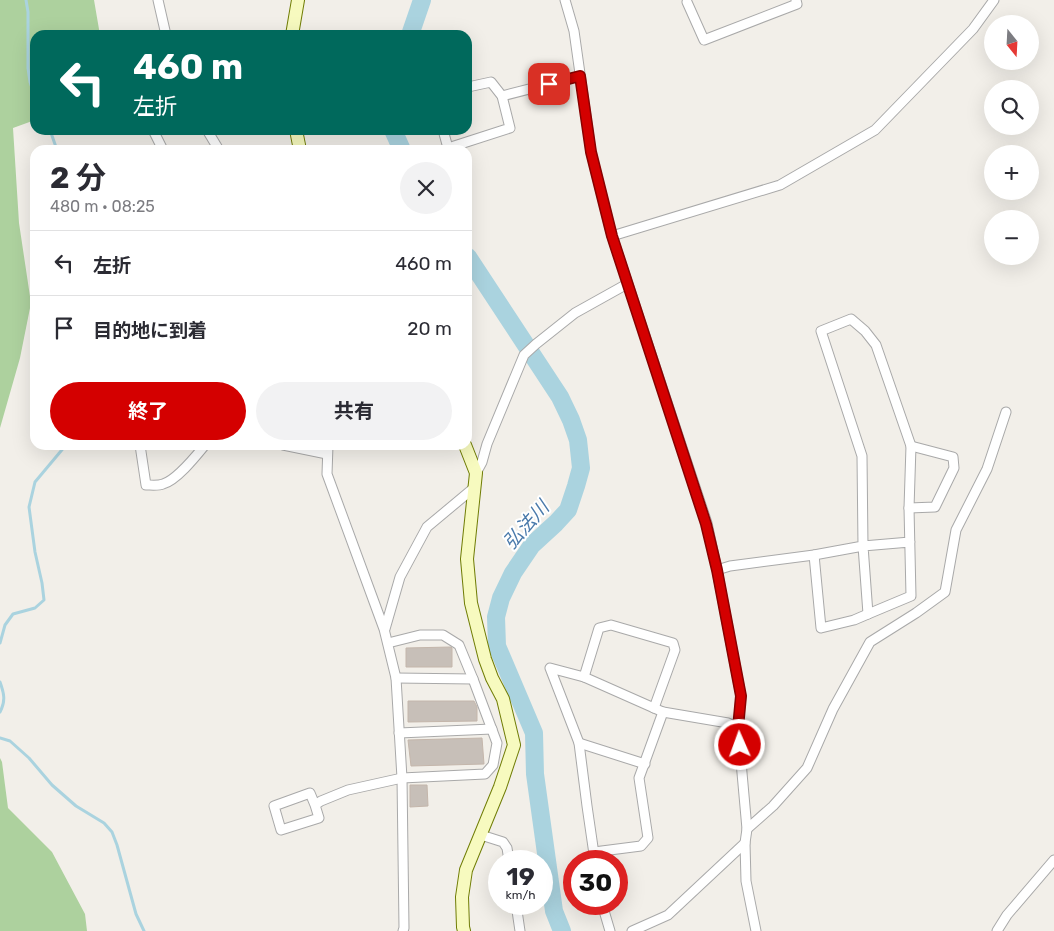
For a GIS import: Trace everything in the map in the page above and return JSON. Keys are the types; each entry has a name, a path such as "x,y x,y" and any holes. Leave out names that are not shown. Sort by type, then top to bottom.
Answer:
{"street":[{"path":"158,0 165,30"},
{"path":"293,30 298,0"},
{"path":"565,0 574,31 591,152 612,236 706,524 717,570 741,696 738,728 747,829 745,843 746,881 756,931"},
{"path":"687,2 704,40 797,4 796,0"},
{"path":"612,236 780,185 875,130 973,29 994,0"},
{"path":"502,96 580,76"},
{"path":"457,145 510,128 502,96 491,82 472,86"},
{"path":"464,931 462,897 466,870 500,787 514,745 504,699 492,678 485,659 471,603 467,558 476,473 524,355 575,313 627,284"},
{"path":"814,555 821,628 854,620 911,596 908,508 911,446 876,345 865,331 851,319 821,331 862,456 863,546 868,614"},
{"path":"747,829 773,806 807,768 832,709 870,642 945,592 956,530 987,469 1006,412"},
{"path":"908,508 935,507 954,468 953,457 911,446"},
{"path":"141,450 146,485 163,484 179,474 201,450"},
{"path":"328,450 328,474 384,629 396,678 402,778 403,931"},
{"path":"467,450 476,473"},
{"path":"384,629 400,577 427,526 475,487"},
{"path":"717,570 730,566 814,555 863,546 910,542"},
{"path":"584,677 599,628 611,626 673,643 675,650 645,764 639,778 648,838 641,846 610,850"},
{"path":"315,805 348,790 402,778 485,774 493,765 497,744 459,644 444,635 420,635 388,644"},
{"path":"594,850 579,743 550,668 584,677 659,710 728,723 738,728"},
{"path":"396,678 473,679"},
{"path":"399,733 492,729"},
{"path":"579,743 645,764"},
{"path":"310,793 315,805 319,818 281,830 274,806 310,793"},
{"path":"481,835 503,842 507,850"},
{"path":"632,931 668,915 745,843"},
{"path":"997,931 1007,915 1054,860"},
{"path":"518,915 520,931"},
{"path":"605,915 610,931"}],"green space":[{"path":"0,0 94,0 99,30 30,30 30,122 13,128 19,223 30,308 20,358 0,428"},
{"path":"0,758 8,808 52,852 85,914 87,931 0,931"}],"building":[{"path":"451,647 452,667 406,667 406,648"},
{"path":"408,701 474,701 477,707 477,721 408,722"},
{"path":"482,738 484,764 411,766 408,740"},
{"path":"410,785 427,785 428,806 410,807"}],"waterway":[{"path":"26,0 30,82"},
{"name":"弘法川","path":"412,30 422,0"},
{"path":"52,135 55,145"},
{"name":"弘法川","path":"395,135 400,145"},
{"name":"弘法川","path":"472,263 560,397 578,440 581,468 568,510 532,545 513,573 501,598 496,617 497,646 534,733 535,774 554,911 562,931"},
{"path":"0,643 5,625 13,614 35,608 44,600 29,507 35,482 62,450"},
{"path":"0,682 4,697 0,712"},
{"path":"0,738 10,741 29,758 52,785 76,806 104,823 112,832 136,914 144,931"}],"route":[{"path":"549,84 580,76 591,152 612,236 706,524 717,570 741,696 738,728 740,745"}]}
